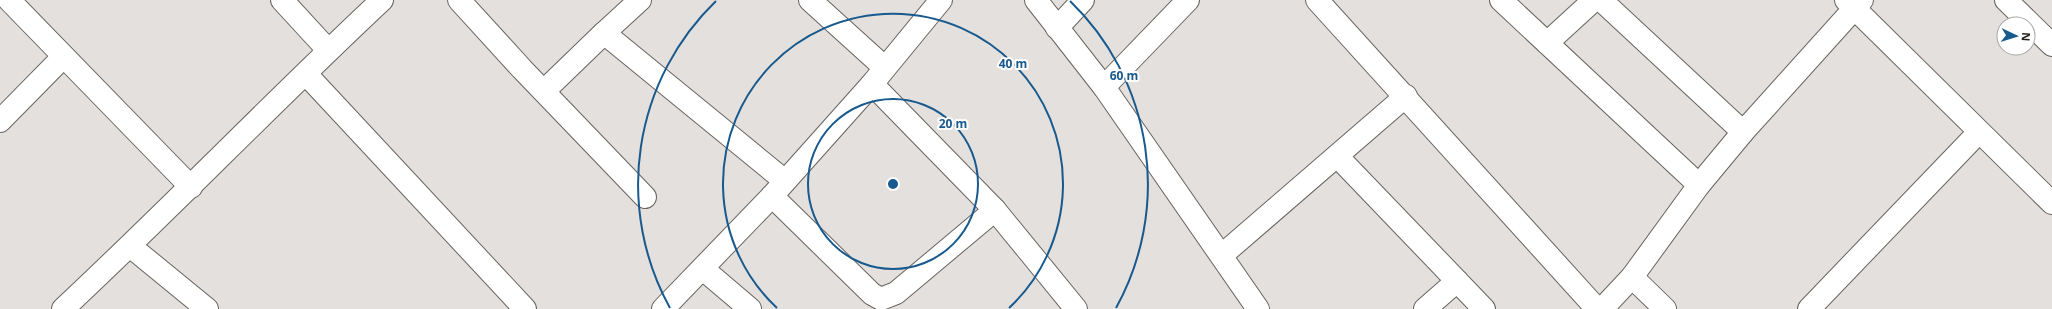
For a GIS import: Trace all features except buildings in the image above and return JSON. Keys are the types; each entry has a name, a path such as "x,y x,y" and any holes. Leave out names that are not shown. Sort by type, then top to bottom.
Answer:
{"street":[{"path":"9,0 191,187"},
{"path":"282,0 328,50"},
{"path":"63,309 191,187 306,74 328,50 382,0"},
{"path":"459,0 645,196"},
{"path":"544,91 640,0"},
{"path":"810,0 994,210 1071,307"},
{"path":"663,309 703,269 778,189 878,76 941,0"},
{"path":"1036,0 1104,87 1258,309"},
{"path":"1057,28 1083,0"},
{"path":"1104,87 1188,0"},
{"path":"1317,0 1406,96 1597,309"},
{"path":"1502,0 1698,185"},
{"path":"1547,43 1594,0"},
{"path":"1601,0 1743,132"},
{"path":"2006,0 2052,46"},
{"path":"1602,309 1632,277 1698,185 1854,3 1979,132 2052,203"},
{"path":"604,33 778,189 872,294 881,299 896,294 994,210"},
{"path":"0,121 63,57"},
{"path":"306,74 525,309"},
{"path":"1222,255 1406,96"},
{"path":"1809,309 1979,132"},
{"path":"1337,156 1484,309"},
{"path":"130,246 207,309"},
{"path":"703,269 750,309"},
{"path":"1632,277 1666,309"},
{"path":"1425,309 1457,281"}]}
